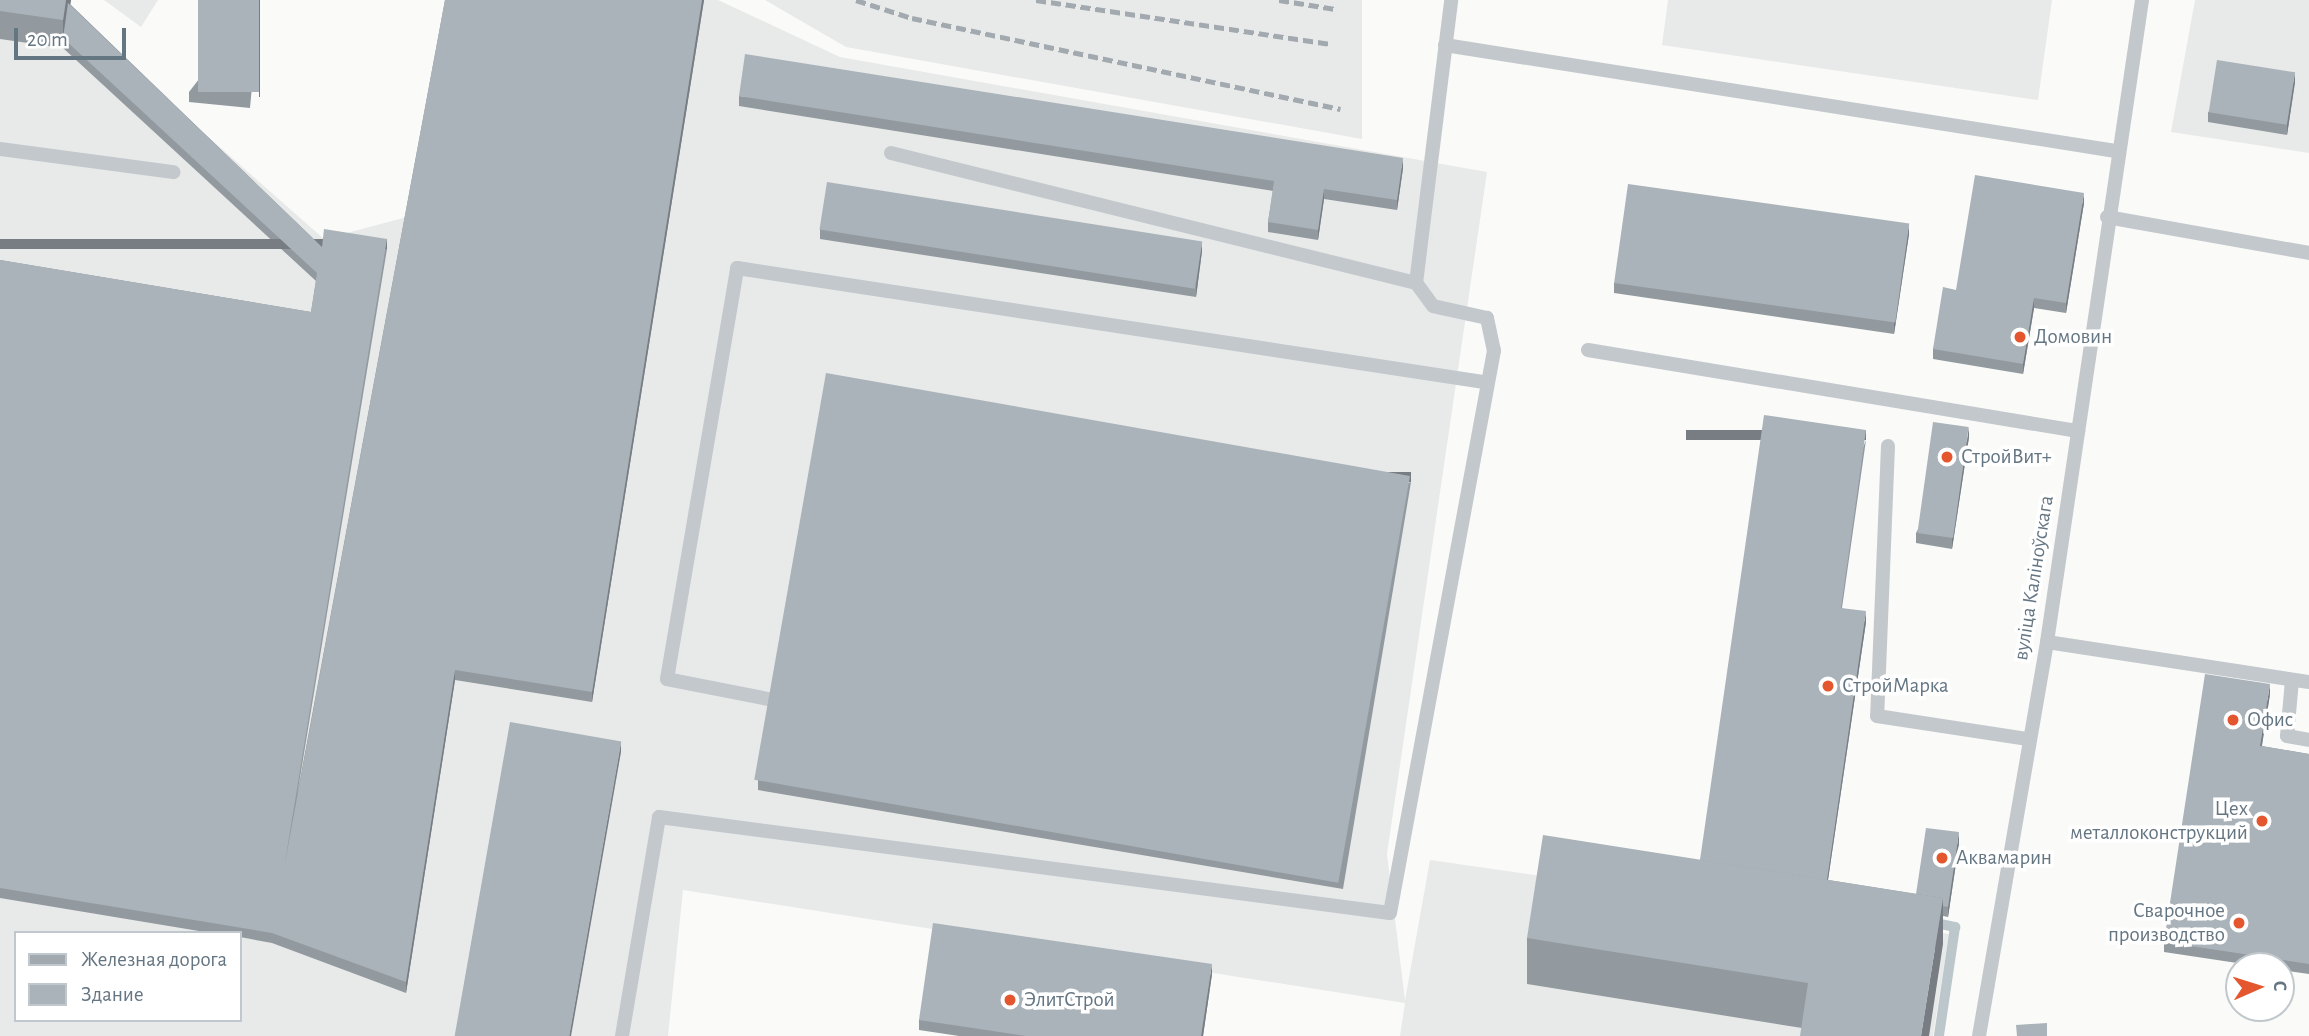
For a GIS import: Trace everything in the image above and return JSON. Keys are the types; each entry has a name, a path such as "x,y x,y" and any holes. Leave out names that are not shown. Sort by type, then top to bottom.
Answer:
{"lane":[{"path":"1416,284 1451,0"},
{"name":"вуліца Каліноўскага","path":"1979,1036 2028,739 2047,642 2116,151 2142,0"},
{"path":"1445,45 2116,151"},
{"path":"0,149 173,172"},
{"path":"622,1036 659,817 1391,913 1484,382 1494,351 1487,318 1433,306 1416,284 891,153"},
{"path":"2108,217 2309,253"},
{"path":"773,700 667,679 737,268 1484,382"},
{"path":"1588,350 2078,430"},
{"path":"1888,446 1877,716 2028,739"},
{"path":"2047,642 2309,682"},
{"path":"2292,680 2287,736 2309,740"}],"shaded area":[{"path":"0,0 68,13 324,239 407,217 447,0 718,0 840,57 1487,172 1387,854 1405,1000 1430,860 1949,934 1933,1036 1400,1036 1405,1003 683,890 668,1036 0,1036"},
{"path":"104,0 158,0 141,27"},
{"path":"765,0 1362,0 1362,139 846,47"},
{"path":"1668,0 2052,0 2038,100 1662,45"},
{"path":"2195,0 2309,0 2309,153 2171,132"}],"building":[{"path":"0,0 66,0 63,20 0,11"},
{"path":"198,0 259,0 259,92 198,92"},
{"path":"445,0 702,0 592,692 455,670 406,982 272,933 0,888 0,260 311,312 317,273 63,38 68,3 322,247 324,229 387,239 284,868"},
{"path":"745,54 1403,158 1397,200 1324,189 1318,230 1268,222 1274,181 739,96"},
{"path":"2217,60 2295,72 2287,125 2209,112"},
{"path":"1975,175 2084,193 2066,303 2034,298 2023,364 1933,349 1943,287 1956,290"},
{"path":"827,182 1202,241 1195,289 819,229"},
{"path":"1628,184 1909,224 1895,323 1614,283"},
{"path":"826,373 1410,476 1338,883 754,780"},
{"path":"1764,415 1866,430 1841,608 1866,611 1827,880 1700,860"},
{"path":"1933,422 1969,427 1953,538 1917,533"},
{"path":"2205,674 2270,684 2260,746 2309,754 2309,964 2295,962 2295,952 2230,952 2164,942"},
{"path":"510,722 621,742 569,1036 455,1036"},
{"path":"1926,828 1959,832 1948,907 1943,906 1943,898 1916,894"},
{"path":"1543,835 1943,898 1921,1036 1800,1036 1808,983 1527,938"},
{"path":"933,923 1212,964 1201,1036 1026,1036 919,1020"},
{"path":"2047,1023 2047,1036 2017,1036 2016,1025"}],"waterway":[{"path":"1931,922 1955,927 1939,1036"}],"railway":[{"path":"856,0 912,18 1340,109"},
{"path":"1036,0 1331,44"},
{"path":"1279,0 1335,9"}],"place":[{"name":"Домовин","path":"2020,337"},
{"name":"СтройВит+","path":"1947,457"},
{"name":"СтройМарка","path":"1828,686"},
{"name":"Офис","path":"2233,720"},
{"name":"Цех металлоконструкций","path":"2262,821"},
{"name":"Аквамарин","path":"1942,858"},
{"name":"Сварочное производство","path":"2239,923"},
{"name":"ЭлитСтрой","path":"1010,1000"}]}
